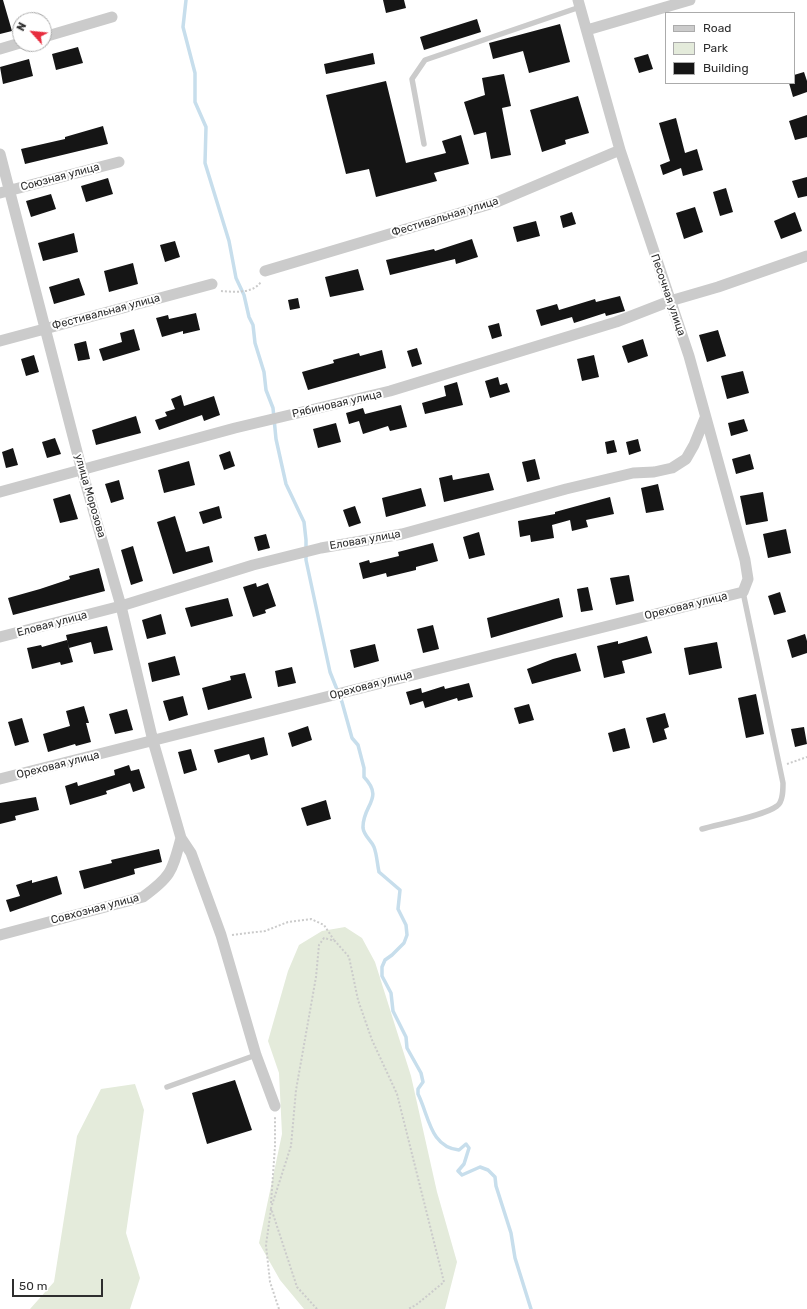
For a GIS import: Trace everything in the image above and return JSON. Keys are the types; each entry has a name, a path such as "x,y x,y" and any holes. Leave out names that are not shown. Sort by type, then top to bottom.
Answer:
{"street":[{"path":"587,30 690,0"},
{"name":"Песочная улица","path":"579,4 620,150 689,356 745,560 748,579 743,592"},
{"path":"52,35 112,17"},
{"path":"0,49 12,45"},
{"name":"Фестивальная улица","path":"265,271 497,202 620,150"},
{"name":"улица Морозова","path":"0,154 5,192 46,328 82,470 121,606 153,741 181,838"},
{"name":"Союзная улица","path":"5,192 119,162"},
{"name":"Рябиновая улица","path":"0,492 266,420 390,391 616,322 670,301 718,287 807,256"},
{"name":"Фестивальная улица","path":"0,341 212,284"},
{"name":"Еловая улица","path":"0,637 121,606 253,565 316,549 402,534 566,489 633,473 654,472 672,468 686,459 694,445 705,418"},
{"name":"Ореховая улица","path":"0,779 743,592"},
{"path":"181,838 191,853 221,935 256,1055 275,1106"},
{"name":"Совхозная улица","path":"0,935 143,897 161,884 173,868 181,838"}],"lane":[{"path":"424,144 412,79 425,60 579,4"},
{"path":"702,829 765,812 778,806 782,796 783,783 780,766 743,592"},
{"path":"167,1087 256,1055"}],"path":[{"path":"235,292 249,290 258,286 263,280 265,271"},
{"path":"780,766 807,757"},
{"path":"221,935 266,931 288,922 311,918 324,925 349,957 358,1000 372,1040 397,1094 444,1282 416,1305 408,1309"},
{"path":"316,1309 298,1287 271,1208 291,1146 296,1090 316,977 319,945 324,938 335,941"},
{"path":"275,1106 275,1146 271,1208 266,1245 270,1282 279,1309"}],"green space":[{"path":"345,927 362,938 375,962 411,1076 437,1192 457,1262 445,1309 304,1309 280,1280 259,1243 282,1134 279,1073 268,1041 288,971 299,945 322,931"},
{"path":"135,1084 144,1110 126,1233 140,1278 130,1309 30,1309 54,1282 77,1136 101,1089"}],"building":[{"path":"0,0 3,0 12,31 0,34"},
{"path":"383,0 404,0 406,8 386,13"},
{"path":"477,19 481,32 424,50 420,37"},
{"path":"560,24 570,62 529,73 523,51 493,59 489,43"},
{"path":"78,47 83,63 56,70 52,54"},
{"path":"373,53 375,64 326,74 324,64"},
{"path":"648,54 653,69 639,73 634,58"},
{"path":"29,59 33,76 3,84 0,67"},
{"path":"804,72 807,81 807,92 793,97 789,84 795,84 795,75"},
{"path":"504,74 511,106 502,108 511,155 491,159 486,132 474,135 464,102 485,95 482,78"},
{"path":"386,81 406,163 446,153 442,141 461,135 469,164 434,173 437,181 376,197 369,169 346,174 326,95"},
{"path":"578,96 589,133 565,140 566,144 542,152 530,110"},
{"path":"807,115 807,137 795,140 789,121"},
{"path":"676,118 685,153 697,149 703,170 683,176 681,168 663,175 660,165 670,161 659,123"},
{"path":"103,126 108,144 25,164 21,149 65,139 65,137"},
{"path":"807,177 807,196 798,198 792,181"},
{"path":"108,178 113,194 86,202 81,186"},
{"path":"726,188 733,212 720,216 713,192"},
{"path":"51,194 56,209 31,217 26,201"},
{"path":"695,207 703,232 684,239 676,213"},
{"path":"572,212 576,224 563,228 560,216"},
{"path":"795,212 802,231 781,239 774,221"},
{"path":"536,221 540,236 517,242 513,227"},
{"path":"74,233 78,252 43,261 38,243"},
{"path":"472,239 478,257 456,264 455,259 390,275 386,260 434,249 435,251"},
{"path":"175,241 180,257 165,262 160,245"},
{"path":"133,263 138,284 109,292 104,271"},
{"path":"358,269 364,290 330,297 325,277"},
{"path":"79,278 85,295 54,304 49,287"},
{"path":"620,296 625,311 606,316 605,313 574,323 572,317 541,326 536,310 557,304 559,310 595,299 596,302"},
{"path":"298,298 300,308 290,310 288,300"},
{"path":"196,313 200,330 183,334 183,331 162,337 156,318 168,315 169,319"},
{"path":"499,323 502,336 492,339 488,326"},
{"path":"134,329 140,350 103,361 99,349 122,342 120,333"},
{"path":"718,330 726,356 707,362 699,335"},
{"path":"643,339 648,356 628,363 622,346"},
{"path":"86,341 90,359 78,361 74,344"},
{"path":"417,348 422,364 412,367 407,351"},
{"path":"382,350 386,368 308,390 302,372 334,363 333,360 359,353 360,356"},
{"path":"34,355 39,372 26,376 21,359"},
{"path":"594,355 599,377 582,381 577,359"},
{"path":"743,371 749,393 727,399 721,376"},
{"path":"498,377 500,385 507,383 510,392 490,398 485,381"},
{"path":"457,382 463,405 425,414 422,403 446,396 444,386"},
{"path":"181,395 184,406 214,396 220,415 204,421 202,415 159,430 155,420 167,416 165,412 175,409 171,399"},
{"path":"401,405 407,427 390,431 388,426 363,434 359,421 349,424 346,413 363,408 365,414"},
{"path":"136,416 141,433 96,445 92,430"},
{"path":"744,419 748,431 731,436 728,423"},
{"path":"336,423 341,442 318,448 313,429"},
{"path":"55,438 61,454 47,458 42,442"},
{"path":"638,439 641,451 629,455 626,442"},
{"path":"614,440 617,452 607,454 605,442"},
{"path":"13,448 18,465 6,468 2,452"},
{"path":"230,451 235,466 224,470 219,455"},
{"path":"750,454 754,469 736,474 732,459"},
{"path":"535,459 540,479 527,482 522,462"},
{"path":"189,461 195,485 164,493 158,470"},
{"path":"489,473 494,490 444,502 439,478 452,475 453,480"},
{"path":"119,480 124,499 111,503 105,484"},
{"path":"658,484 664,510 646,513 641,488"},
{"path":"421,488 426,506 386,517 382,498"},
{"path":"763,492 768,521 746,525 740,496"},
{"path":"70,494 78,519 60,523 53,499"},
{"path":"610,497 614,514 586,520 588,527 572,531 570,520 552,525 554,538 531,542 530,535 520,537 518,521 555,514 555,512"},
{"path":"219,506 222,518 203,524 199,512"},
{"path":"355,506 361,523 349,527 343,510"},
{"path":"175,516 186,552 209,546 213,562 173,574 157,522"},
{"path":"786,529 791,553 768,558 763,534"},
{"path":"479,532 485,555 469,559 463,537"},
{"path":"266,534 270,548 258,551 254,537"},
{"path":"433,543 438,561 416,567 416,570 387,577 386,573 363,579 359,563 369,560 370,563 399,556 398,552"},
{"path":"133,546 143,581 131,585 121,550"},
{"path":"99,568 105,591 13,615 8,598 70,579 69,576"},
{"path":"629,575 634,601 616,605 610,578"},
{"path":"256,583 257,587 268,583 276,606 265,610 266,613 253,617 243,587"},
{"path":"588,587 593,610 581,612 577,589"},
{"path":"780,592 786,612 774,615 768,596"},
{"path":"228,598 233,616 191,627 185,608"},
{"path":"559,598 563,617 491,638 487,618"},
{"path":"161,614 166,634 147,639 142,620"},
{"path":"433,625 439,649 423,653 417,629"},
{"path":"107,626 113,650 94,654 91,642 69,648 66,635"},
{"path":"805,634 807,641 807,653 792,658 787,640"},
{"path":"647,636 652,653 622,661 625,673 604,678 597,646 618,641 618,644"},
{"path":"67,640 73,662 61,665 60,662 32,669 27,648 41,645 42,647"},
{"path":"717,642 722,668 689,675 684,648"},
{"path":"375,644 379,661 354,668 350,650"},
{"path":"576,653 581,671 532,684 527,669 553,659"},
{"path":"175,656 180,675 152,682 148,663"},
{"path":"292,667 296,683 278,687 275,671"},
{"path":"245,673 252,698 208,710 202,688 231,680 230,676"},
{"path":"469,683 473,697 458,701 457,698 425,708 423,701 410,705 406,692 421,688 422,693 444,686 445,689"},
{"path":"756,694 764,734 746,738 738,698"},
{"path":"183,696 188,715 169,721 163,701"},
{"path":"529,704 534,720 519,724 514,708"},
{"path":"84,706 89,723 86,723 91,742 76,746 75,744 48,752 43,734 70,726 66,711"},
{"path":"127,709 133,730 115,734 109,714"},
{"path":"665,713 669,727 664,729 667,739 653,743 646,718"},
{"path":"22,718 29,742 15,746 8,722"},
{"path":"308,726 312,740 292,747 288,733"},
{"path":"804,727 807,744 795,747 791,729"},
{"path":"625,728 630,748 613,752 608,733"},
{"path":"264,737 268,755 251,760 249,754 218,763 214,750"},
{"path":"191,749 197,770 184,774 178,752"},
{"path":"129,765 131,771 139,769 145,788 133,792 130,783 106,791 107,794 70,805 65,786 77,782 78,786 115,775 114,770"},
{"path":"36,797 39,810 15,816 16,820 0,824 0,803"},
{"path":"326,800 331,819 307,826 301,808"},
{"path":"159,849 162,862 134,869 135,874 84,889 79,871 112,863 111,860"},
{"path":"57,876 62,894 10,912 6,900 20,896 16,885 32,880 32,883"},
{"path":"235,1080 252,1130 207,1144 192,1093"}],"waterway":[{"path":"186,0 183,27 195,73 195,102 206,127 205,163 229,241 236,278 244,295 249,317 253,325 255,343 264,372 266,390 273,408 276,439 286,484 304,522 306,560 330,672 342,702 352,738 358,745 364,768 364,777 373,791 373,797 366,813 363,828 366,836 374,847 379,872 400,890 398,909 406,925 407,935 404,943 385,960 382,967 382,976 391,993 393,1011 406,1037 407,1048 421,1073 423,1082 418,1089 418,1094 428,1121 436,1137 449,1148 459,1150 466,1144 469,1148 464,1164 458,1171 462,1175 480,1167 488,1170 495,1177 496,1186 511,1233 515,1258 531,1309"}]}
